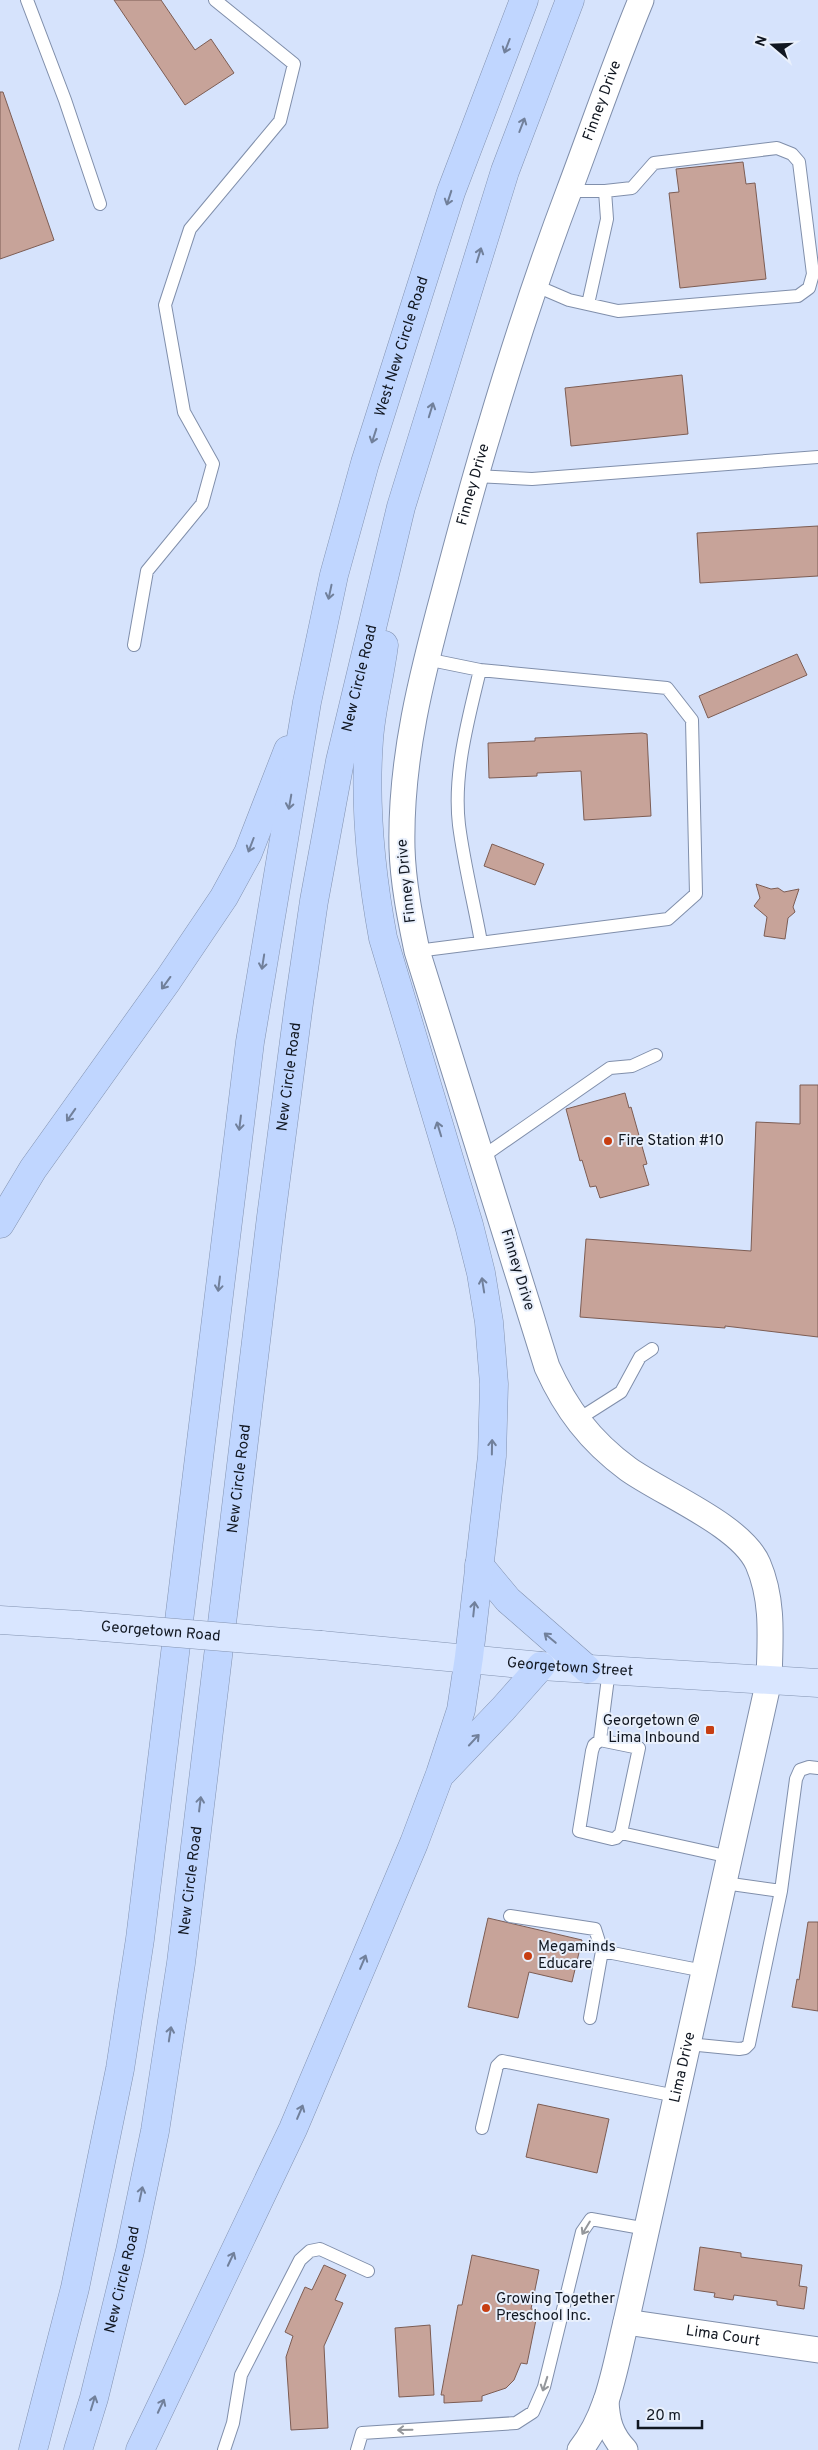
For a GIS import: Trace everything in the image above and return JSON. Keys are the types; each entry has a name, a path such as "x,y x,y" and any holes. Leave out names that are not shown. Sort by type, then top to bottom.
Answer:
{"highway":[{"name":"West New Circle Road","path":"307,702 334,575 365,463 451,192 524,0"},
{"path":"140,2450 292,2129 414,1843 440,1774 460,1710 469,1657 492,1456 494,1384 489,1322 481,1273 469,1224 383,938 375,894 370,847 369,738 380,675 401,507 505,171 570,0"},
{"name":"New Circle Road","path":"78,2450 94,2398 130,2251 155,2131 181,1963 271,1217 311,920 340,761 401,507"},
{"path":"0,1224 33,1169 168,980 224,896 248,853 307,702"},
{"path":"33,2450 75,2288 122,2060 141,1929 250,1042 307,702"},
{"path":"479,1565 508,1600 598,1670"},
{"path":"440,1774 542,1666"}],"main road":[{"name":"Georgetown Road","path":"0,1620 321,1645"},
{"name":"Georgetown Street","path":"321,1645 469,1657 542,1666 818,1683"}],"street":[{"name":"Finney Drive","path":"641,0 603,93 534,285 475,476 414,711 406,768 402,850 409,916 417,951 547,1366 560,1397 603,1450 629,1470 726,1529 752,1554 765,1584 770,1612 769,1680"},
{"name":"Lima Drive","path":"580,2450 592,2436 606,2402 626,2322 769,1680"},
{"name":"Lima Court","path":"626,2322 818,2350"},
{"path":"606,2402 607,2419 611,2431 625,2450"}],"lane":[{"path":"27,0 66,100 100,204"},
{"path":"134,645 147,570 202,504 214,464 184,412 165,306 190,229 280,121 294,64 215,0"},
{"path":"534,285 569,300 618,311 798,296 809,288 814,274 799,162 792,154 777,148 654,164 632,188 605,191 569,191"},
{"path":"588,304 607,219 605,191"},
{"path":"475,476 532,479 818,457"},
{"path":"417,951 668,919 696,894 692,720 667,688 480,670 426,659"},
{"path":"480,670 466,726 460,774 459,824 481,942"},
{"path":"482,1157 610,1068 632,1066 656,1055"},
{"path":"577,1420 622,1392 640,1357 652,1348"},
{"path":"598,1670 600,1740"},
{"path":"600,1740 639,1748 626,1782 620,1809 620,1833 616,1838 612,1839 579,1831 592,1771 592,1751 594,1745 600,1740"},
{"path":"688,2044 738,2050 745,2048 749,2044 781,1891 796,1780 800,1770 809,1767 818,1768"},
{"path":"620,1833 730,1856"},
{"path":"724,1883 781,1891"},
{"path":"510,1916 595,1929 602,1951 590,2018"},
{"path":"602,1951 704,1970"},
{"path":"482,2128 497,2066 502,2062 676,2096"},
{"path":"357,2450 362,2433 516,2423 534,2412 544,2387 582,2232 592,2219 647,2229"},
{"path":"224,2450 233,2423 241,2375 300,2260 310,2251 320,2248 368,2271"}],"building":[{"path":"114,0 161,0 195,50 211,39 234,73 185,105"},
{"path":"0,92 3,92 54,240 0,259"},
{"path":"743,162 746,184 755,183 766,279 680,288 669,193 679,192 676,169"},
{"path":"682,375 688,434 571,446 565,388"},
{"path":"818,526 818,576 700,583 697,533"},
{"path":"797,654 807,675 708,718 699,696"},
{"path":"647,734 651,816 584,820 581,771 537,773 537,776 489,778 488,743 535,741 535,738"},
{"path":"492,844 544,864 535,885 484,866"},
{"path":"756,884 771,889 778,888 784,892 799,889 793,907 795,912 788,918 785,939 764,936 767,917 754,906 760,898"},
{"path":"800,1085 818,1085 818,1337 725,1326 725,1328 580,1317 586,1239 751,1251 756,1122 800,1124"},
{"path":"625,1093 629,1108 631,1107 647,1164 643,1165 649,1185 600,1198 596,1186 590,1187 582,1160 580,1161 566,1109"},
{"name":"Megaminds Educare","path":"488,1918 582,1940 572,1982 529,1972 518,2018 468,2007"},
{"path":"808,1922 818,1922 818,2011 792,2007 797,1979 799,1980"},
{"path":"538,2104 609,2119 597,2173 526,2157"},
{"path":"700,2247 741,2253 741,2257 802,2265 799,2286 807,2287 804,2309 777,2305 777,2301 734,2295 733,2300 714,2297 715,2293 694,2290"},
{"path":"472,2255 539,2270 531,2309 538,2310 527,2364 521,2363 514,2380 506,2388 482,2396 482,2401 444,2403 444,2395 441,2395 458,2305 462,2305"},
{"path":"324,2265 346,2275 335,2300 343,2303 324,2346 328,2428 291,2430 286,2357 293,2336 285,2332 305,2287 312,2290"},
{"path":"430,2325 434,2395 399,2397 395,2328"}],"place":[{"name":"Fire Station #10","path":"608,1141"},
{"name":"Georgetown @ Lima Inbound","path":"710,1730"},
{"name":"Megaminds Educare","path":"528,1956"},
{"name":"Growing Together Preschool Inc.","path":"486,2308"}]}
